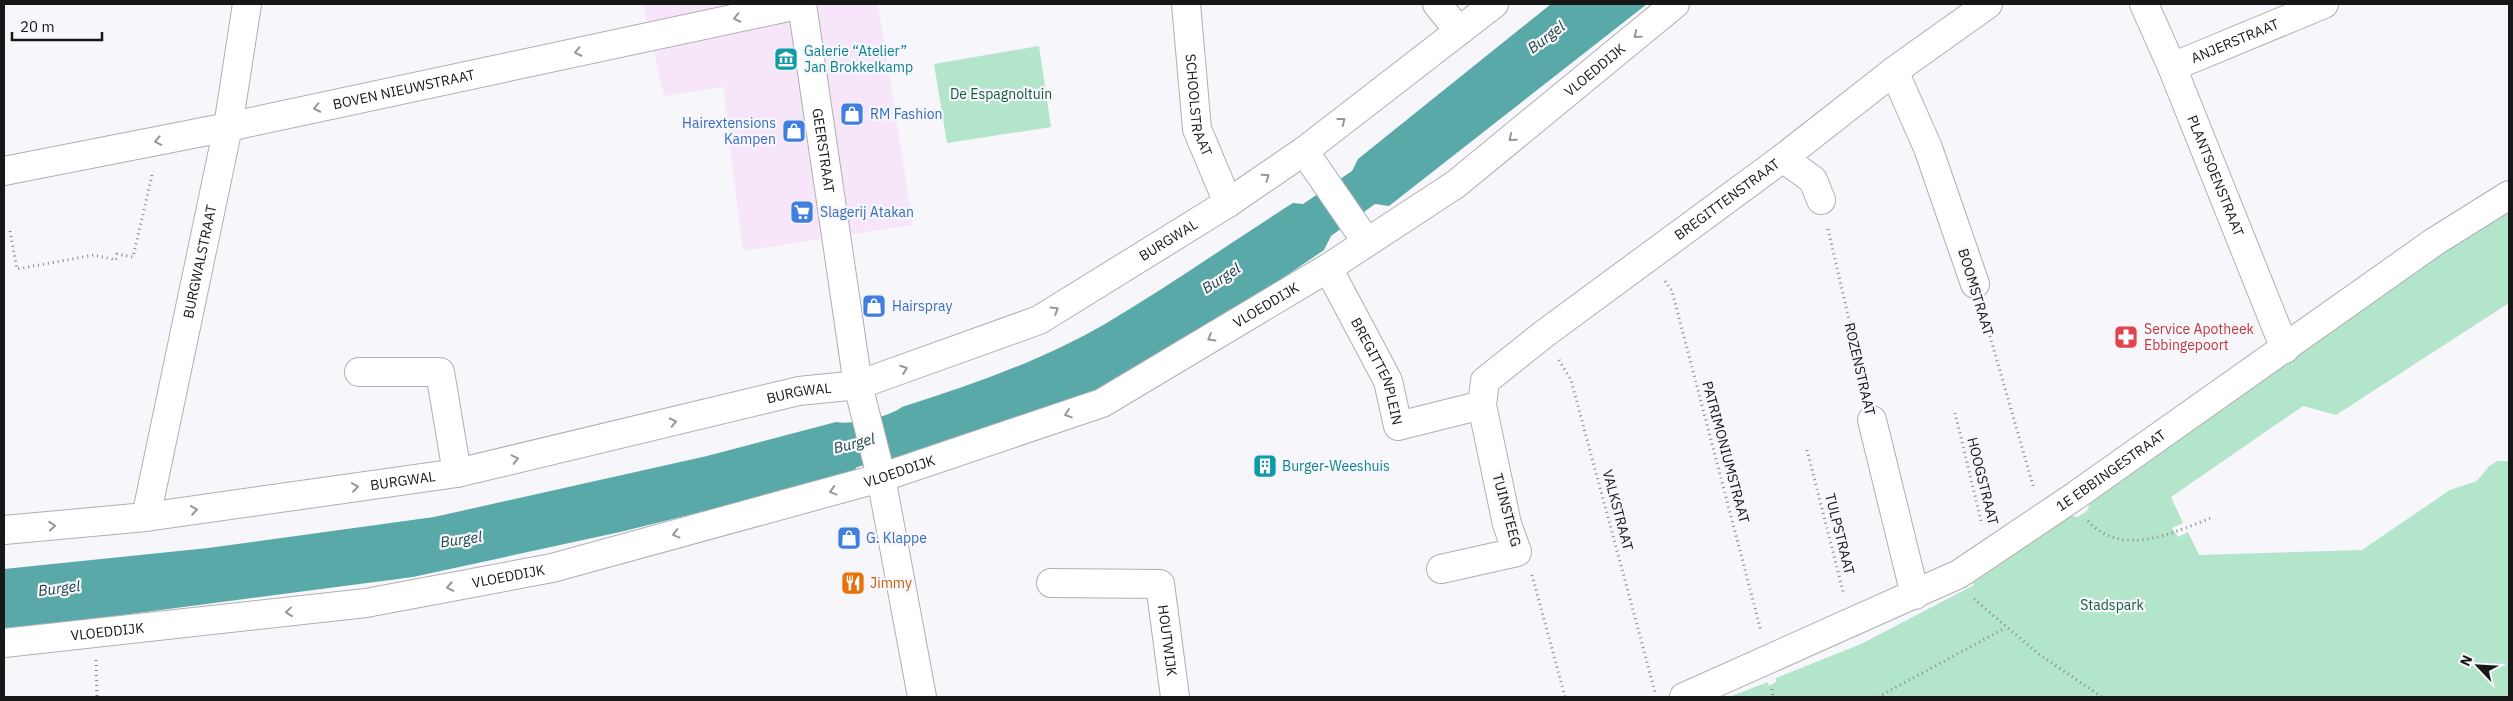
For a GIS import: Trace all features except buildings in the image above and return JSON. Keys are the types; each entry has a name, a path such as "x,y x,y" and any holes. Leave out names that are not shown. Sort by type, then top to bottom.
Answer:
{"street":[{"name":"BURGWALSTRAAT","path":"146,517 228,127 247,4"},
{"name":"BOVEN NIEUWSTRAAT","path":"4,171 228,127 802,4"},
{"name":"GEERSTRAAT","path":"802,4 860,395 880,475 917,696"},
{"name":"SCHOOLSTRAAT","path":"1186,4 1198,129 1228,203"},
{"path":"1437,4 1459,31"},
{"name":"BURGWAL","path":"4,530 146,517 457,473 799,392 860,395 1039,320 1228,203 1311,161 1459,31 1494,4"},
{"name":"VLOEDDIJK","path":"4,643 366,603 552,568 880,475 1102,402 1328,268 1361,234 1456,184 1675,4"},
{"name":"BREGITTENSTRAAT","path":"1482,405 1485,381 1544,334 1783,158 1894,71 1988,4"},
{"name":"PLANTSOENSTRAAT","path":"2144,4 2172,67 2285,349"},
{"name":"ANJERSTRAAT","path":"2172,67 2324,4"},
{"name":"BOOMSTRAAT","path":"1894,71 1928,148 1975,284"},
{"path":"1783,158 1813,180 1821,200"},
{"path":"1311,161 1361,234"},
{"name":"1E EBBINGESTRAAT","path":"1684,697 1959,574 1992,554 2434,242 2509,195"},
{"name":"BREGITTENPLEIN","path":"1328,268 1388,381 1398,426 1482,405"},
{"path":"359,372 440,372 457,473"},
{"name":"TUINSTEEG","path":"1482,405 1507,524 1517,552"},
{"name":"ROZENSTRAAT","path":"1872,420 1915,594"},
{"path":"1441,569 1517,552"},
{"name":"HOUTWIJK","path":"1051,584 1160,584 1175,697"}],"path":[{"path":"10,230 17,269 94,255 116,260 117,254 133,257 151,183 157,141"},
{"name":"ROZENSTRAAT","path":"1821,200 1872,420"},
{"name":"PATRIMONIUMSTRAAT","path":"1649,255 1672,291 1768,660"},
{"name":"BOOMSTRAAT","path":"1975,284 2035,493 2045,517"},
{"name":"VALKSTRAAT","path":"1544,334 1571,380 1656,697"},
{"name":"HOOGSTRAAT","path":"1955,413 1976,508 1992,554"},
{"name":"TULPSTRAAT","path":"1807,450 1852,623"},
{"path":"2075,496 2086,518 2096,530 2125,540 2150,540 2170,535 2211,518"},
{"name":"TUINSTEEG","path":"1517,552 1528,562 1565,697"},
{"path":"1959,574 1966,590 1976,602 2005,628 2040,656 2102,697"},
{"path":"1878,697 2005,628"},
{"path":"96,634 97,697"}],"shaded area":[{"path":"643,4 878,4 913,225 743,251 723,87 664,96"}],"green space":[{"name":"De Espagnoltuin","path":"1039,46 1051,127 947,143 934,64"},
{"name":"Stadspark","path":"2509,212 2509,303 2336,415 2303,406 2171,497 2183,523 2172,528 2178,537 2188,532 2199,555 2362,550 2450,490 2477,481 2489,466 2498,461 2509,461 2509,697 1729,697 1768,682 1769,686 1776,682 1776,678 1861,644 1974,585 1973,583 2071,516 2078,517 2088,510 2089,504 2456,243"}],"water":[{"name":"Burgel","path":"1551,4 1647,4 1389,206 1375,204 1331,236 1324,250 1239,308 1121,378 1057,409 905,455 857,467 851,475 620,532 413,577 61,623 4,628 4,569 208,548 434,517 707,456 836,422 843,423 870,419 1031,361 1105,324 1153,295 1293,203 1303,204 1352,171 1358,159"}],"place":[{"name":"Galerie “Atelier” Jan Brokkelkamp","path":"786,59"},
{"name":"RM Fashion","path":"852,114"},
{"name":"Hairextensions Kampen","path":"794,131"},
{"name":"Slagerij Atakan","path":"802,212"},
{"name":"Hairspray","path":"874,306"},
{"name":"Service Apotheek Ebbingepoort","path":"2126,337"},
{"name":"Burger-Weeshuis","path":"1265,466"},
{"name":"G. Klappe","path":"849,538"},
{"name":"Jimmy","path":"853,583"}]}
